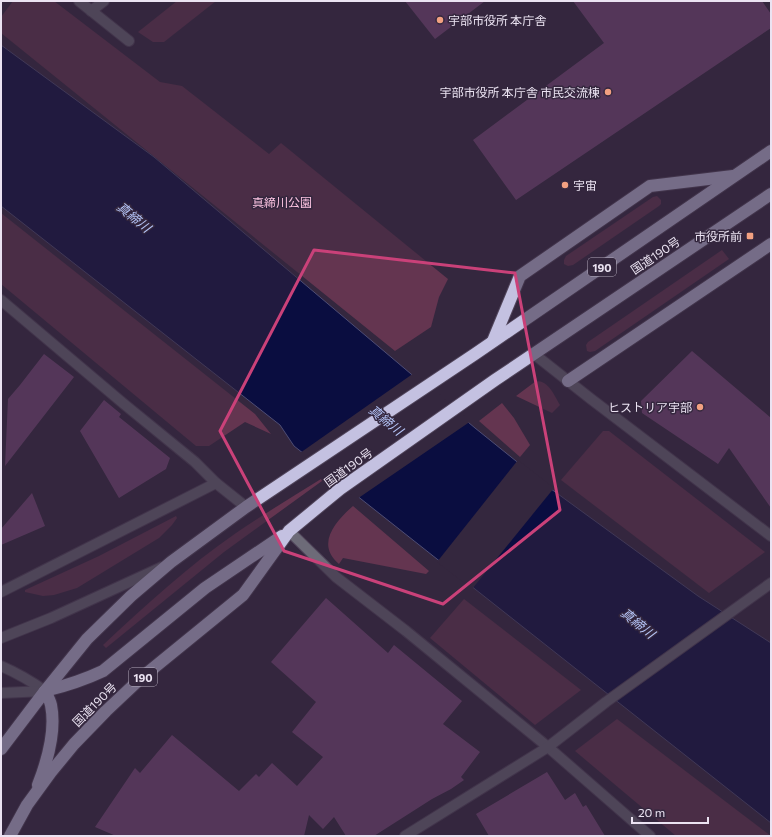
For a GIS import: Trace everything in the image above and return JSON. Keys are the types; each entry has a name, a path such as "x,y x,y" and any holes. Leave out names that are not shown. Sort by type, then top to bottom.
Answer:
{"highway":[{"name":"国道190号","path":"1,749 87,639 131,596 171,562 246,507 493,342 771,151"},
{"path":"493,342 520,276 650,186 735,176"},
{"name":"国道190号","path":"10,836 27,805 74,744 106,711 176,649 243,595 290,531 340,489 534,354 771,194"},
{"path":"568,381 771,244"},
{"path":"27,805 39,783 50,742 52,722 51,705 45,691 78,682 103,671 205,588 290,531"}],"street":[{"path":"79,1 129,41"},
{"path":"91,10 104,1"},
{"path":"1,300 195,462 216,483 246,507"},
{"path":"534,354 771,536"},
{"path":"1,592 216,483"},
{"path":"290,531 336,577 406,631 548,747 650,836"},
{"path":"1,638 52,618 171,562"},
{"path":"405,836 548,747 606,702 771,583"},
{"path":"1,666 32,681 45,691"},
{"path":"1,693 45,691"}],"highlighted area":[{"path":"314,250 515,273 560,510 443,604 284,551 220,431"}],"green space":[{"name":"真締川公園","path":"13,1 54,1 160,82 182,86 269,154 281,143 448,279 439,297 431,327 395,351 1,33 1,17"},
{"path":"177,1 216,1 164,42 153,42 138,32"},
{"path":"657,196 661,200 661,204 659,206 573,265 568,266 564,264 566,256 653,197"},
{"path":"1,213 255,414 271,434 245,422 209,446 196,446 1,284"},
{"path":"722,250 729,259 595,351 587,351 586,345 588,342"},
{"path":"536,381 544,383 548,386 560,405 552,413 516,396"},
{"path":"502,403 514,418 530,445 520,457 479,421"},
{"path":"603,431 609,431 765,552 709,593 561,480"},
{"path":"321,479 322,481 224,552 106,648 103,645 168,586 218,546 257,519"},
{"path":"353,506 429,571 426,574 343,558 339,564 332,556 328,541 340,519"},
{"path":"176,516 177,518 172,525 159,538 77,588 54,595 43,596 25,592 25,590 99,556"},
{"path":"464,599 581,690 535,725 430,638"},
{"path":"617,719 771,836 676,836 575,751"}],"water":[{"name":"真締川","path":"1,45 154,157 475,428 547,486 698,596 771,643 771,823 294,446 280,425 1,206"}],"pier":[{"path":"414,373 471,421 357,499 300,453"},
{"path":"518,460 554,488 472,589 437,562"}],"building":[{"name":"宇部市役所 本庁舎","path":"405,1 485,1 435,39"},
{"name":"宇部市役所 本庁舎 市民交流棟","path":"573,1 762,1 771,14 771,28 516,200 473,140 604,43"},
{"name":"ヒストリア宇部","path":"692,351 771,418 771,508 729,448 718,464 642,413 641,401"},
{"path":"44,354 74,377 5,466 8,399"},
{"path":"104,400 121,414 119,417 170,458 166,469 119,498 80,431"},
{"path":"32,493 45,526 1,545 1,529"},
{"path":"326,598 388,653 394,645 462,701 443,724 480,752 461,777 464,780 374,836 346,836 334,817 323,829 309,815 304,836 116,836 95,827 135,768 140,773 172,735 239,791 256,774 259,777 272,763 297,786 323,757 292,732 316,702 271,662"},
{"path":"547,772 565,800 575,793 583,807 586,805 605,836 489,836 476,814"}],"place":[{"name":"宇部市役所 本庁舎","path":"440,20"},
{"name":"宇部市役所 本庁舎 市民交流棟","path":"608,92"},
{"name":"宇宙","path":"565,185"},
{"name":"市役所前","path":"750,236"},
{"name":"ヒストリア宇部","path":"700,407"}]}
